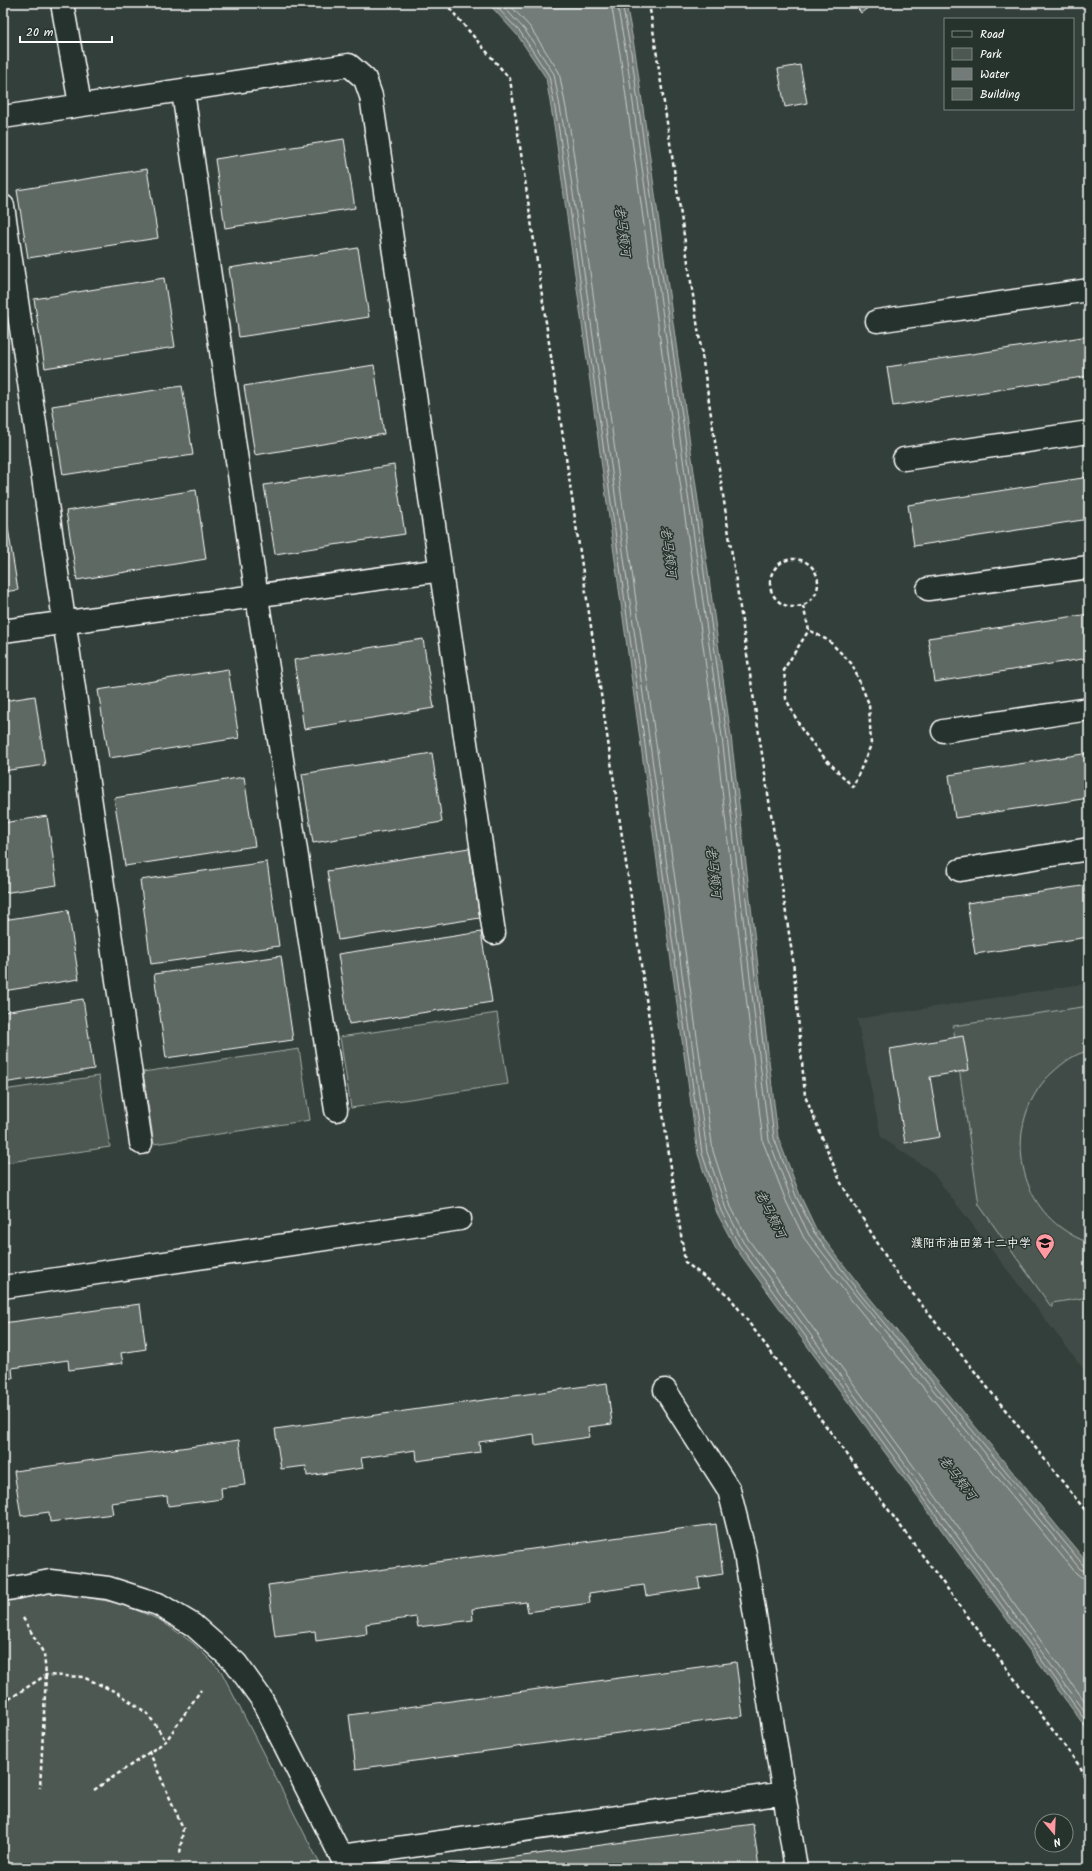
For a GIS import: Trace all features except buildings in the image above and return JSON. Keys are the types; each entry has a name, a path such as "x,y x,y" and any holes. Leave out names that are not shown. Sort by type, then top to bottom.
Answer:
{"street":[{"path":"62,3 80,104"},
{"path":"3,117 80,104 183,92 349,65 365,79 371,96 494,933"},
{"path":"183,92 257,596 336,1110"},
{"path":"3,206 141,1143"},
{"path":"877,321 1089,290"},
{"path":"904,459 1089,432"},
{"path":"928,589 1089,567"},
{"path":"3,631 441,570"},
{"path":"943,731 1089,709"},
{"path":"960,870 1089,849"},
{"path":"3,1288 460,1219"},
{"path":"665,1390 729,1490 745,1554 796,1868"},
{"path":"3,1590 50,1581 108,1588 158,1604 193,1625 236,1663 261,1698 344,1862 785,1793"}],"path":[{"path":"445,3 510,79 685,1262 729,1296 1081,1768 1089,1788"},
{"path":"649,3 793,960 805,1096 842,1183 894,1270 1089,1515"},
{"path":"789,560 804,562 815,572 818,579 815,596 803,606 794,608 786,606 774,597 770,589 770,581 776,567 782,562 789,560"},
{"path":"803,606 809,630 784,669 786,698 802,730 821,754 853,787 871,745 869,704 852,664 829,641 809,630"},
{"path":"23,1618 44,1654 46,1676 40,1788"},
{"path":"3,1704 46,1676 83,1677 118,1693 148,1714 166,1741"},
{"path":"94,1790 149,1751 166,1741 202,1690"},
{"path":"149,1751 183,1828 180,1854"}],"shaded area":[{"name":"濮阳市油田第十二中学","path":"1089,983 1089,1376 931,1171 881,1137 857,1019"}],"green space":[{"path":"1089,1006 1089,1051 1074,1056 1065,1062 1053,1072 1038,1089 1028,1108 1023,1129 1021,1151 1024,1172 1032,1193 1044,1211 1060,1227 1089,1243 1089,1297 1052,1303 1052,1308 979,1205 953,1026"},
{"path":"497,1013 508,1084 351,1108 340,1037"},
{"path":"299,1049 310,1120 154,1144 143,1072"},
{"path":"99,1076 110,1147 3,1163 3,1090"},
{"path":"54,1592 119,1603 160,1620 193,1643 221,1671 322,1868 3,1868 3,1602"}],"water":[{"name":"老马颊河","path":"488,3 626,3 635,51 731,736 778,1137 800,1195 816,1229 864,1291 1089,1565 1089,1732 735,1247 717,1213 698,1154 555,131 546,78 518,36"}],"place":[{"name":"濮阳市油田第十二中学","path":"1045,1260"}]}
